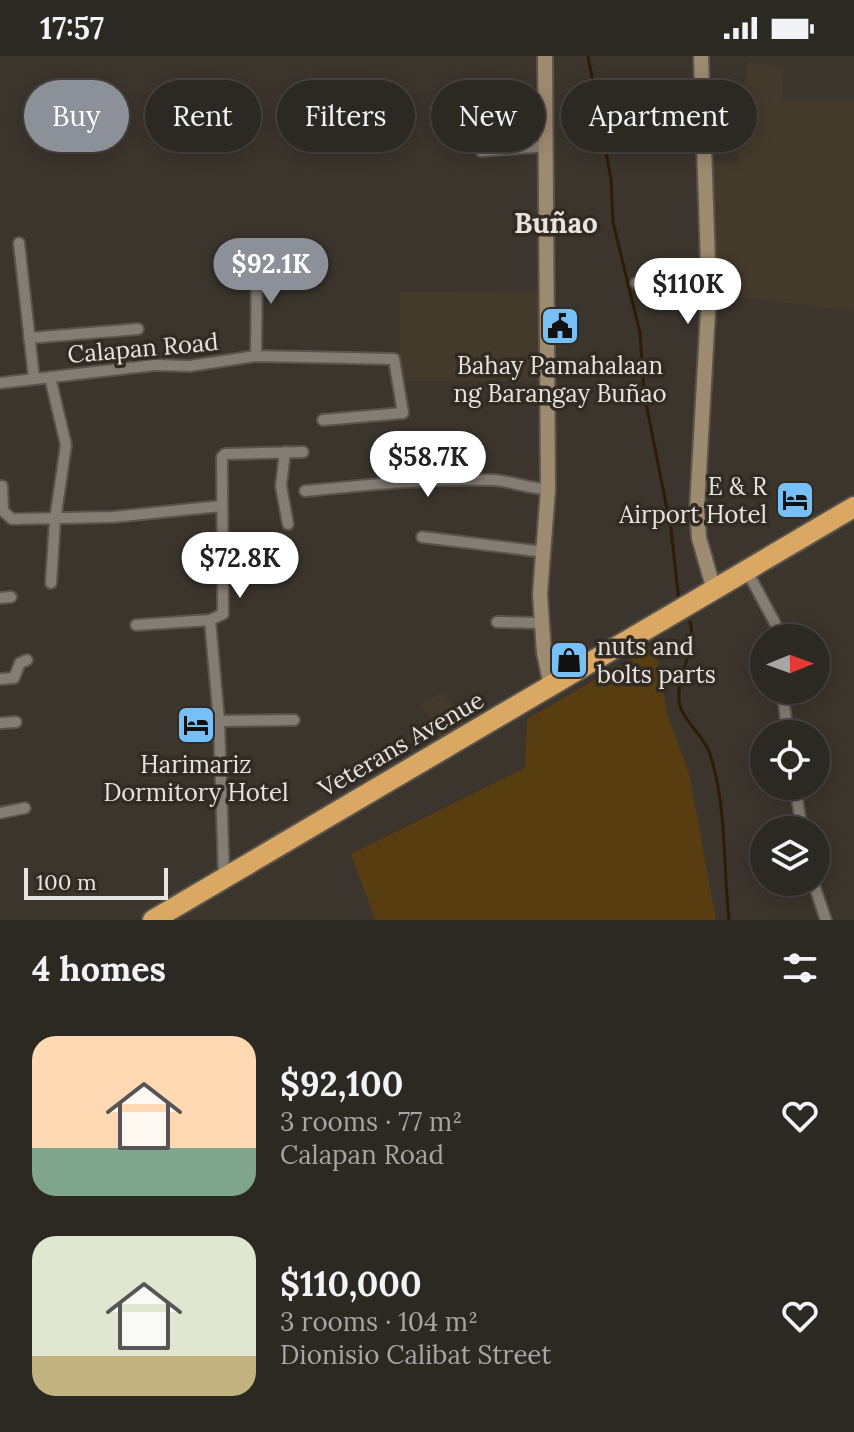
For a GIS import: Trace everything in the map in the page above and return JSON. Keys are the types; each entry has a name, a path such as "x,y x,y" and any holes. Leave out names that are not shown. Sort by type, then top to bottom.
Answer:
{"highway":[{"name":"Veterans Avenue","path":"153,920 854,507"}],"street":[{"path":"545,56 548,489 542,623 551,686"},
{"path":"701,56 701,80"},
{"path":"703,152 709,282 697,508 699,538 714,590"},
{"path":"19,243 34,378"},
{"path":"256,356 257,256"},
{"path":"636,283 709,282"},
{"path":"29,338 138,329"},
{"name":"Calapan Road","path":"0,383 155,365 190,366 256,356 394,359 403,413 323,420"},
{"path":"50,377 66,445 55,520 51,583"},
{"path":"285,452 281,486 288,524"},
{"path":"136,625 210,620 223,614 223,454 303,452"},
{"path":"305,491 411,482 492,480 527,489 548,489"},
{"path":"2,486 6,515 12,519 55,520 221,506"},
{"path":"422,537 544,552"},
{"path":"747,571 775,624"},
{"path":"210,620 219,721 224,878"},
{"path":"497,622 542,623"},
{"path":"0,679 14,678 20,663 27,660"},
{"path":"219,721 294,720"},
{"path":"0,723 16,722"},
{"path":"0,813 25,808"},
{"path":"818,896 826,920"}],"shaded area":[{"path":"747,62 784,67 783,101 854,101 854,311 716,295 712,163 737,162 738,152 757,152 757,80 745,80"},
{"path":"539,291 539,381 400,381 400,292"},
{"path":"655,645 667,714 689,773 716,920 375,920 351,854 525,768 527,719"},
{"path":"444,692 463,726 441,740 421,704"}],"waterway":[{"path":"588,56 611,179 613,222 640,333 644,393 671,529 679,601"},
{"path":"690,622 691,642 679,701 684,715 707,747 715,774 722,815 729,920"}],"place":[{"name":"Bahay Pamahalaan ng Barangay Buñao","path":"560,326"},
{"name":"E & R Airport Hotel","path":"795,500"},
{"name":"nuts and bolts parts","path":"569,660"},
{"name":"Harimariz Dormitory Hotel","path":"196,725"}],"district":[{"name":"Buñao","path":"556,223"}]}
